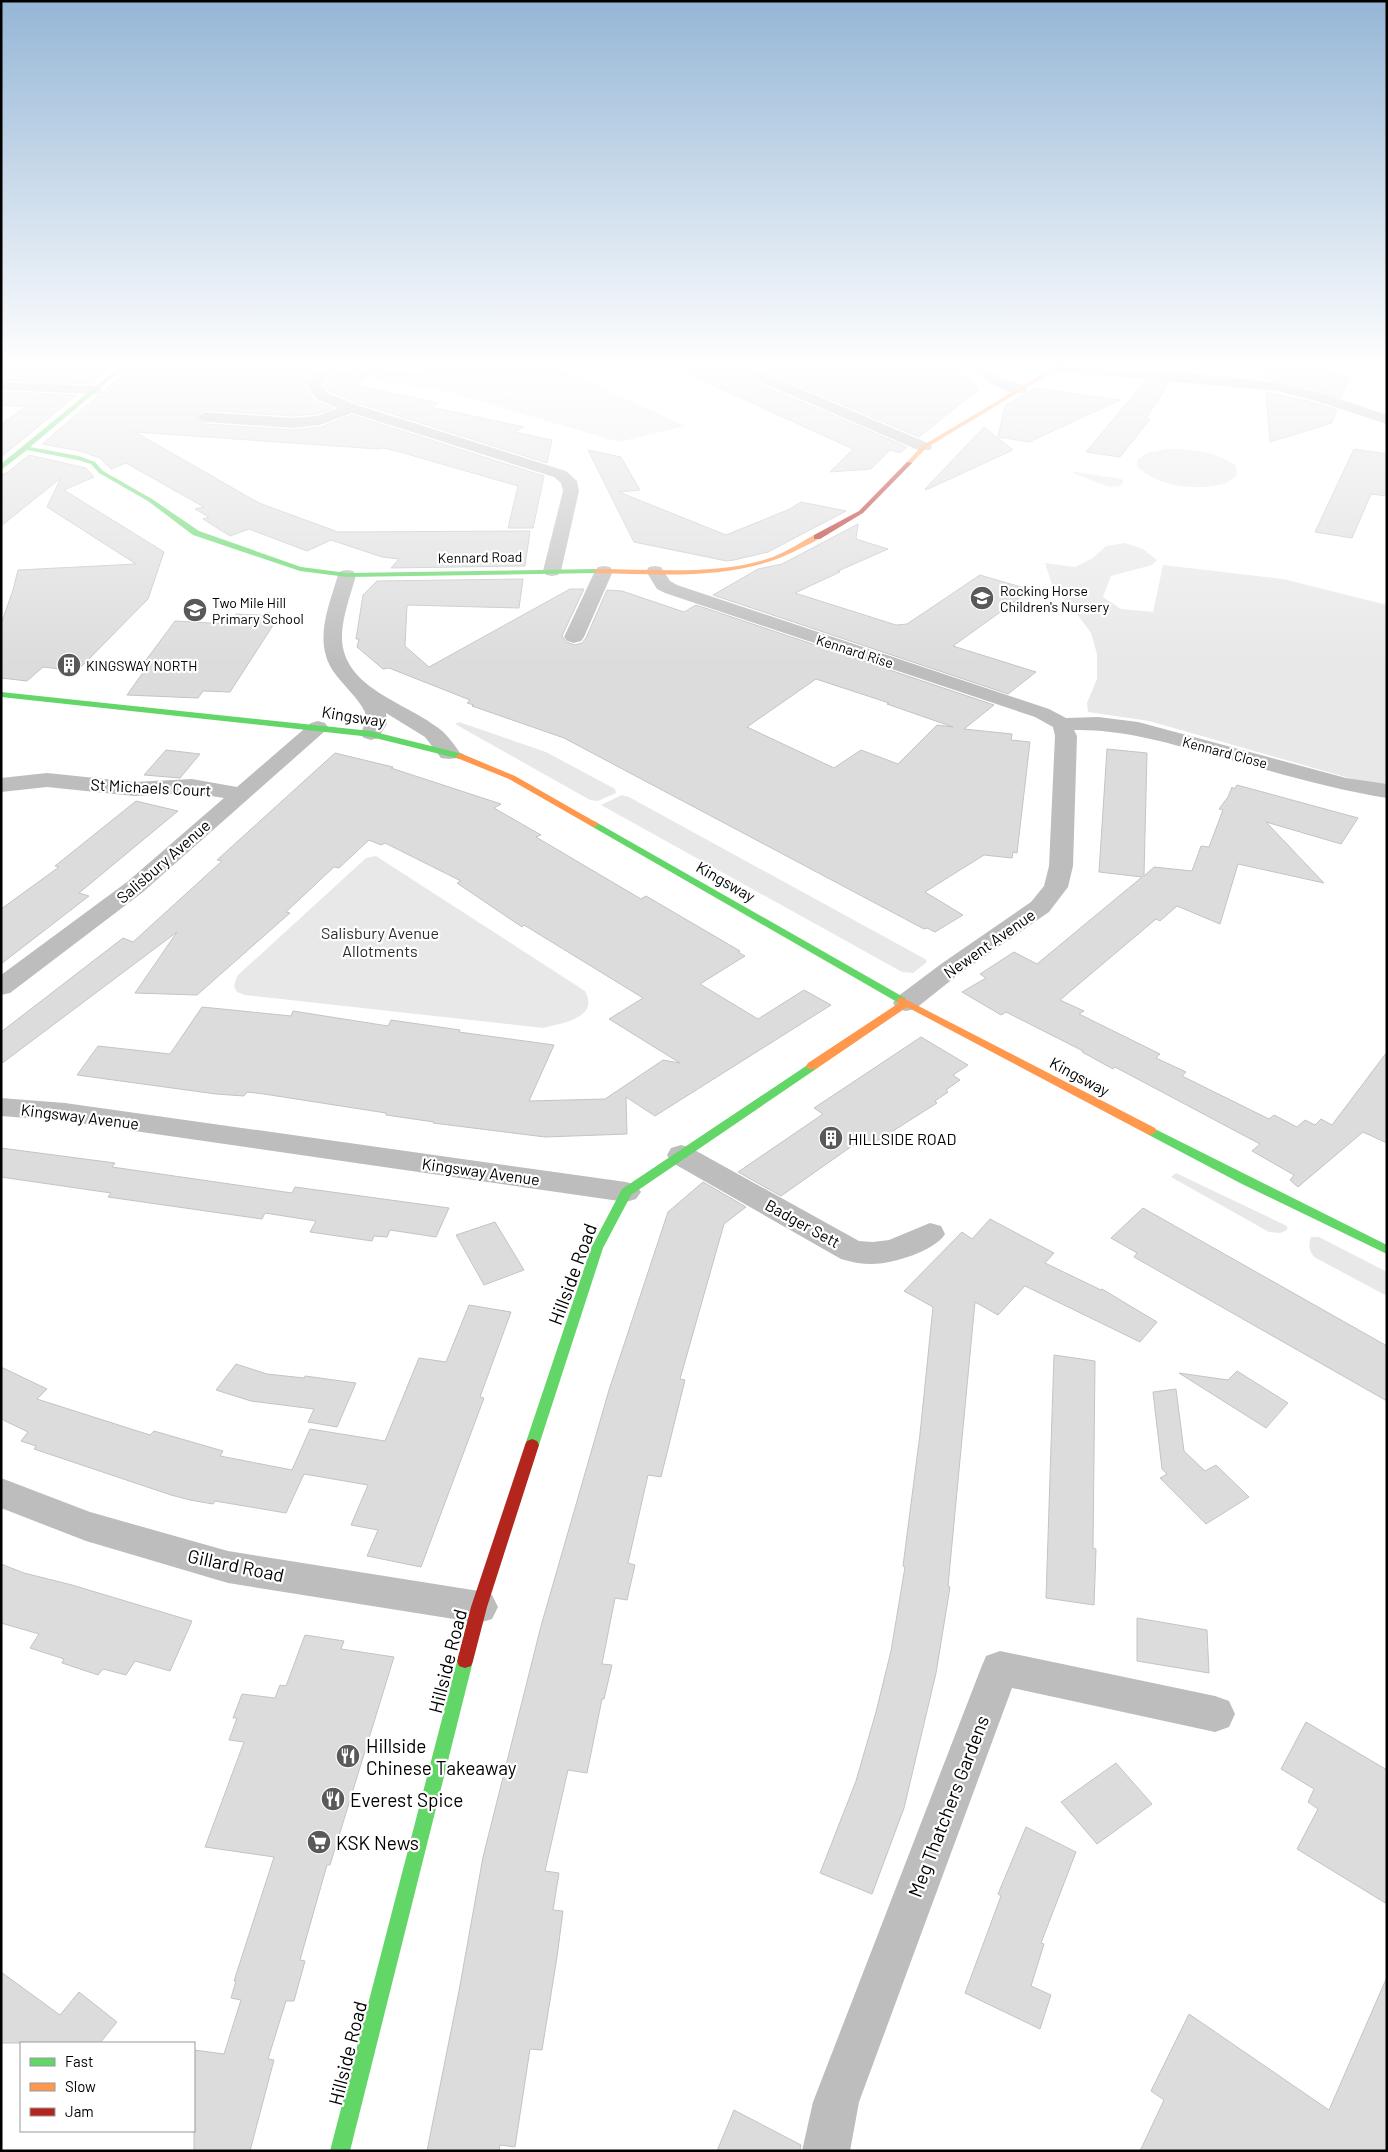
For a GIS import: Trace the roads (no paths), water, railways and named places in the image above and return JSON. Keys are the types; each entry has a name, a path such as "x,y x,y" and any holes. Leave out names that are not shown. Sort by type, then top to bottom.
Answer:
{"street":[{"name":"Kennard Road","path":"93,464 101,472 150,500 154,505 196,533 300,569 347,575 655,571 734,567 775,558 835,528 861,512 907,464"},
{"path":"530,464 560,474 570,481 571,491 552,571"},
{"path":"574,637 604,571"},
{"name":"Kennard Rise","path":"655,571 663,585 671,589 1042,713 1062,724"},
{"path":"347,575 334,625 332,644 336,662 360,690 376,714 376,724 371,734"},
{"path":"360,690 410,718 432,733 450,753"},
{"name":"Kingsway","path":"1,694 318,726 371,734 450,753 485,764 527,786 906,1003 1244,1180 1387,1250"},
{"name":"Kennard Close","path":"1062,724 1098,722 1138,728 1344,784 1387,791"},
{"name":"Newent Avenue","path":"906,1003 950,968 1040,907 1056,887 1062,866 1066,736 1062,724"},
{"name":"Salisbury Avenue","path":"1,987 135,887 318,726"},
{"name":"St Michaels Court","path":"1,785 47,780 134,789 192,786 241,794"},
{"path":"626,1192 906,1003"},
{"name":"Kingsway Avenue","path":"1,1107 64,1112 626,1192"},
{"name":"Badger Sett","path":"681,1155 852,1251 869,1255 898,1250 930,1234"},
{"name":"Hillside Road","path":"340,2151 479,1608 597,1248 626,1192"},
{"name":"Gillard Road","path":"1,1493 86,1526 228,1567 479,1608"},
{"name":"Meg Thatchers Gardens","path":"826,2151 836,2102 1000,1668 1215,1714"}],"place":[{"name":"Rocking Horse Children's Nursery","path":"982,598"},
{"name":"Two Mile Hill Primary School","path":"195,610"},
{"name":"KINGSWAY NORTH","path":"69,665"},
{"name":"HILLSIDE ROAD","path":"831,1138"},
{"name":"Hillside Chinese Takeaway","path":"348,1756"},
{"name":"Everest Spice","path":"333,1799"},
{"name":"KSK News","path":"319,1842"}],"park label":[{"name":"Salisbury Avenue Allotments","path":"380,941"}]}
